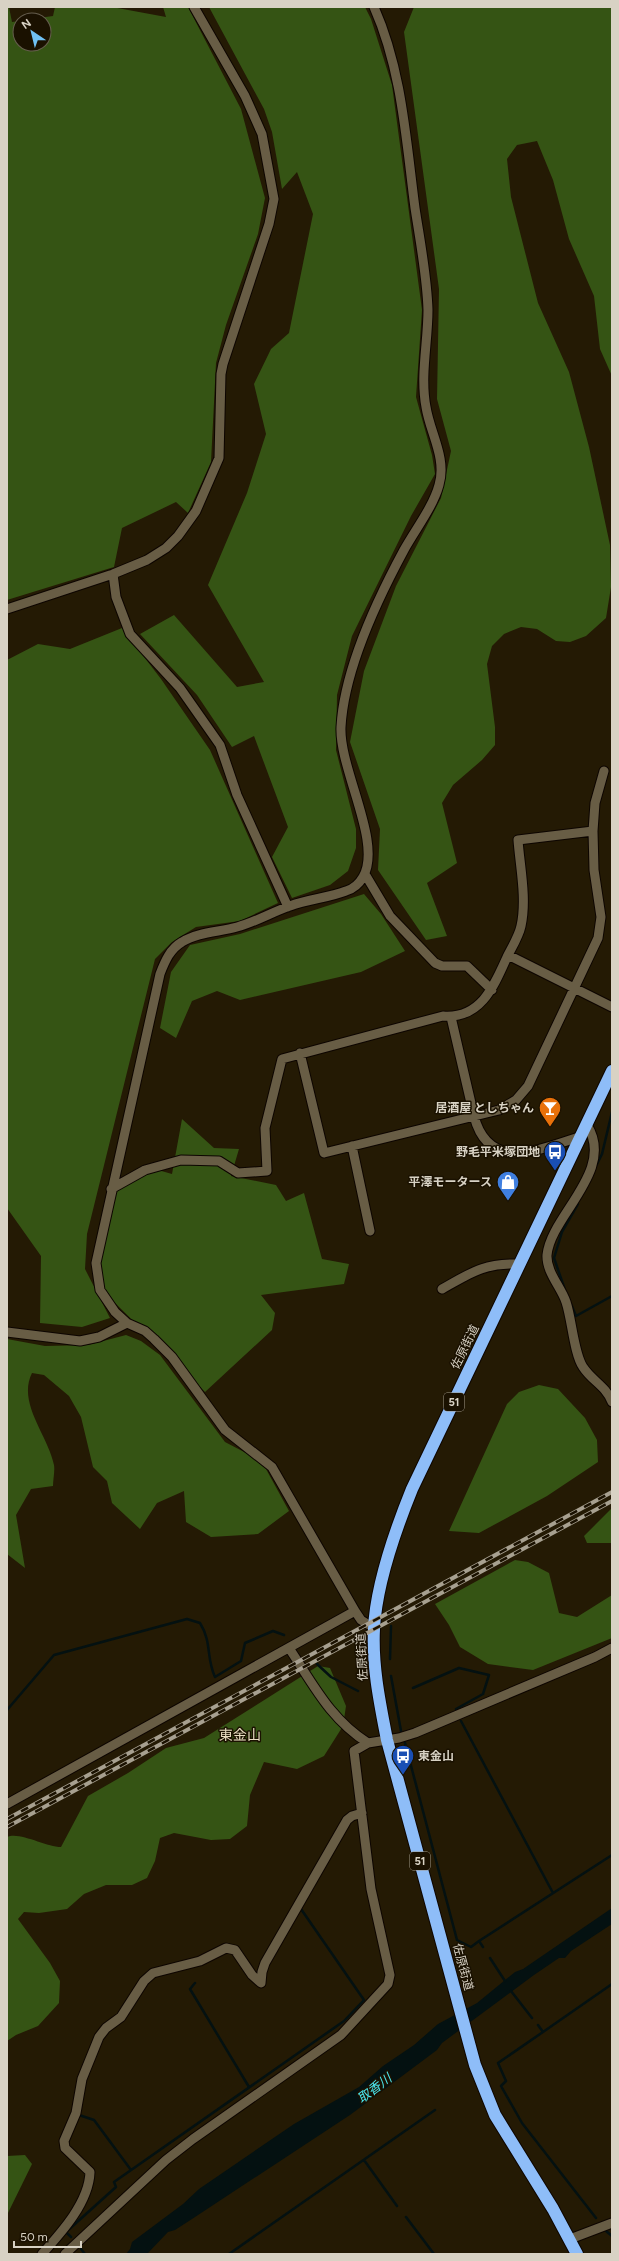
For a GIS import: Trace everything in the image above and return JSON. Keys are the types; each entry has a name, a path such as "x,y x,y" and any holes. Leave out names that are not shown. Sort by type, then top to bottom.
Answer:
{"highway":[{"name":"佐原街道","path":"577,2254 570,2239 496,2115 474,2059 387,1740 378,1694 374,1628 388,1553 412,1489 612,1071"}],"street":[{"path":"7,609 113,574 147,560 166,548 178,536 196,511 215,471 219,458 221,374 223,364 269,224 274,199 262,134 245,96 194,7"},
{"path":"374,7 391,52 403,116 427,298 425,406 438,450 442,474 436,493 394,568 376,608 358,654 344,706 341,727 342,746 344,762 368,848 365,874 355,887 346,891 288,906 241,926 190,938 171,951 160,974 111,1189 98,1250 97,1279 106,1301 127,1323 145,1331 176,1362 225,1430 272,1467 361,1620 374,1628"},
{"path":"113,574 116,597 130,634 180,688 220,745 237,795 288,906"},
{"path":"300,1053 324,1153 474,1116 506,1106 524,1092 576,987 598,938 600,928 600,906 594,870 593,831 595,803 604,771"},
{"path":"111,1189 144,1170 181,1160 219,1161 238,1173 267,1171 265,1128 282,1059 443,1016 451,1017 473,1009 482,1003 492,990 521,927 522,913 518,840 593,831"},
{"path":"365,874 390,916 435,963 442,966 467,966 492,990"},
{"path":"508,955 576,987 612,1007"},
{"path":"451,1017 478,1131 492,1148 502,1152 513,1153 548,1146 584,1130 593,1135 595,1142 589,1171 576,1201 551,1240 547,1254 548,1263 568,1306 582,1366 607,1391 612,1402"},
{"path":"352,1146 370,1231"},
{"path":"442,1289 481,1267 499,1263 520,1264"},
{"path":"7,1332 80,1341 99,1338 127,1323"},
{"path":"7,1804 356,1611"},
{"path":"288,1648 318,1695 355,1734 368,1742"},
{"path":"64,2254 166,2160 342,2035 388,1984 390,1975 371,1889 354,1751 368,1742 387,1740 414,1733 595,1657 612,1648"},
{"path":"42,2254 81,2203 89,2184 90,2172 65,2148 64,2141 76,2113 82,2079 99,2037 106,2028 121,2016 144,1981 153,1973 200,1961 226,1948 234,1950 252,1975 261,1984 262,1972 265,1963 347,1820 352,1816 362,1813"},
{"path":"570,2239 612,2223"}],"green space":[{"path":"7,7 9,7 12,22 12,52 52,52 52,16 55,7 112,7 166,17 163,7 188,7 241,109 265,198 258,234 226,325 216,363 211,462 188,513 176,502 122,528 114,567 7,600"},
{"path":"209,7 365,7 371,19 392,85 422,310 416,397 432,455 435,474 411,516 352,636 337,695 336,750 356,829 356,848 348,871 330,885 292,898 272,857 288,827 254,736 232,747 197,695 140,634 174,615 237,687 264,682 208,585 247,493 266,434 254,384 271,349 289,333 313,214 297,172 282,189 272,132 264,109"},
{"path":"414,7 612,7 612,376 600,349 594,296 569,239 553,180 537,141 517,145 507,159 511,197 538,303 569,372 589,447 610,545 611,587 606,618 586,636 570,642 556,641 537,629 521,627 504,634 492,646 487,664 495,727 495,745 482,760 453,785 442,803 457,863 427,883 447,936 426,940 378,870 380,829 350,742 364,671 396,586 441,498 451,451 437,399 439,289 404,32"},
{"path":"122,628 161,679 210,750 278,903 240,921 196,927 172,942 155,959 87,1234 85,1269 110,1318 82,1327 40,1323 41,1256 7,1208 7,660 38,644 70,649"},
{"path":"364,894 381,914 405,951 361,972 240,1000 217,991 192,1001 176,1038 160,1028 171,972 190,945 240,934"},
{"path":"182,1119 214,1148 239,1149 231,1176 276,1185 286,1201 304,1193 322,1259 349,1264 344,1284 261,1295 275,1313 272,1330 205,1392 113,1301 102,1284 99,1248 116,1189 151,1168 172,1174"},
{"path":"126,1335 141,1341 160,1355 225,1442 248,1454 266,1469 289,1511 258,1534 211,1537 186,1522 184,1491 157,1503 140,1529 112,1503 107,1481 93,1467 81,1417 69,1396 44,1375 32,1373 28,1384 28,1396 35,1419 51,1454 54,1470 53,1486 31,1489 16,1515 25,1568 7,1554 7,1339 45,1346 88,1345"},
{"path":"539,1385 558,1389 585,1418 597,1440 598,1462 547,1496 479,1533 449,1531 507,1404 519,1392"},
{"path":"612,1508 612,1543 587,1543 584,1536"},
{"path":"515,1560 528,1562 549,1573 559,1613 577,1617 612,1595 612,1638 533,1670 488,1664 460,1647 449,1625 435,1604"},
{"path":"318,1666 330,1668 346,1706 343,1726 324,1756 297,1769 264,1762 250,1795 247,1826 230,1839 211,1840 174,1833 160,1838 155,1861 147,1878 132,1885 106,1885 84,1894 67,1909 39,1913 24,1912 18,1919 50,1963 60,1981 59,2003 38,2026 16,2035 7,2041 7,1837 18,1836 48,1845 61,1847 88,1796 128,1773 166,1748 204,1738"},
{"path":"25,2155 32,2164 7,2215 7,2156"}],"water":[{"name":"取香川","path":"612,1908 612,1924 571,1951 565,1958 559,1958 534,1975 442,2043 437,2050 350,2115 175,2230 168,2232 147,2254 126,2254 130,2249 132,2242 183,2204 199,2189 294,2124 359,2087 383,2066 414,2045 438,2024 477,2003 515,1972 523,1969"}],"waterway":[{"path":"594,1170 602,1154 612,1112"},
{"path":"565,1290 554,1258 562,1232 578,1204"},
{"path":"571,1304 576,1316 612,1296"},
{"path":"7,1710 54,1655 187,1619 200,1623 204,1630 208,1643 212,1670 215,1677 241,1661 245,1643 273,1631 284,1635"},
{"path":"390,1659 391,1626"},
{"path":"317,1664 331,1677 358,1691"},
{"path":"413,1688 459,1668 489,1675 483,1694 456,1709"},
{"path":"391,1676 401,1731"},
{"path":"461,1721 553,1893"},
{"path":"405,1743 457,1940 471,1947 479,1941 483,1947"},
{"path":"479,1941 612,1855"},
{"path":"71,2237 66,2232 116,2187 114,2182 344,2021 364,2000 301,1909"},
{"path":"490,1958 505,1981"},
{"path":"195,1983 190,1989 249,2087"},
{"path":"543,2032 612,1984"},
{"path":"511,1991 532,2018"},
{"path":"538,2025 543,2032 498,2063 506,2081 501,2086 522,2123 596,2218"},
{"path":"229,2254 435,2110"},
{"path":"79,2115 94,2120 131,2170"},
{"path":"364,2160 397,2206"},
{"path":"406,2217 434,2254"},
{"path":"606,2231 612,2236"},
{"path":"81,2249 85,2254"}],"railway":[{"path":"7,1819 612,1492"},
{"path":"7,1827 612,1501"}],"place":[{"name":"居酒屋 としちゃん","path":"550,1128"},
{"name":"野毛平米塚団地","path":"555,1172"},
{"name":"平澤モータース","path":"508,1202"},
{"name":"東金山","path":"403,1776"}],"district":[{"name":"東金山","path":"240,1735"}]}
